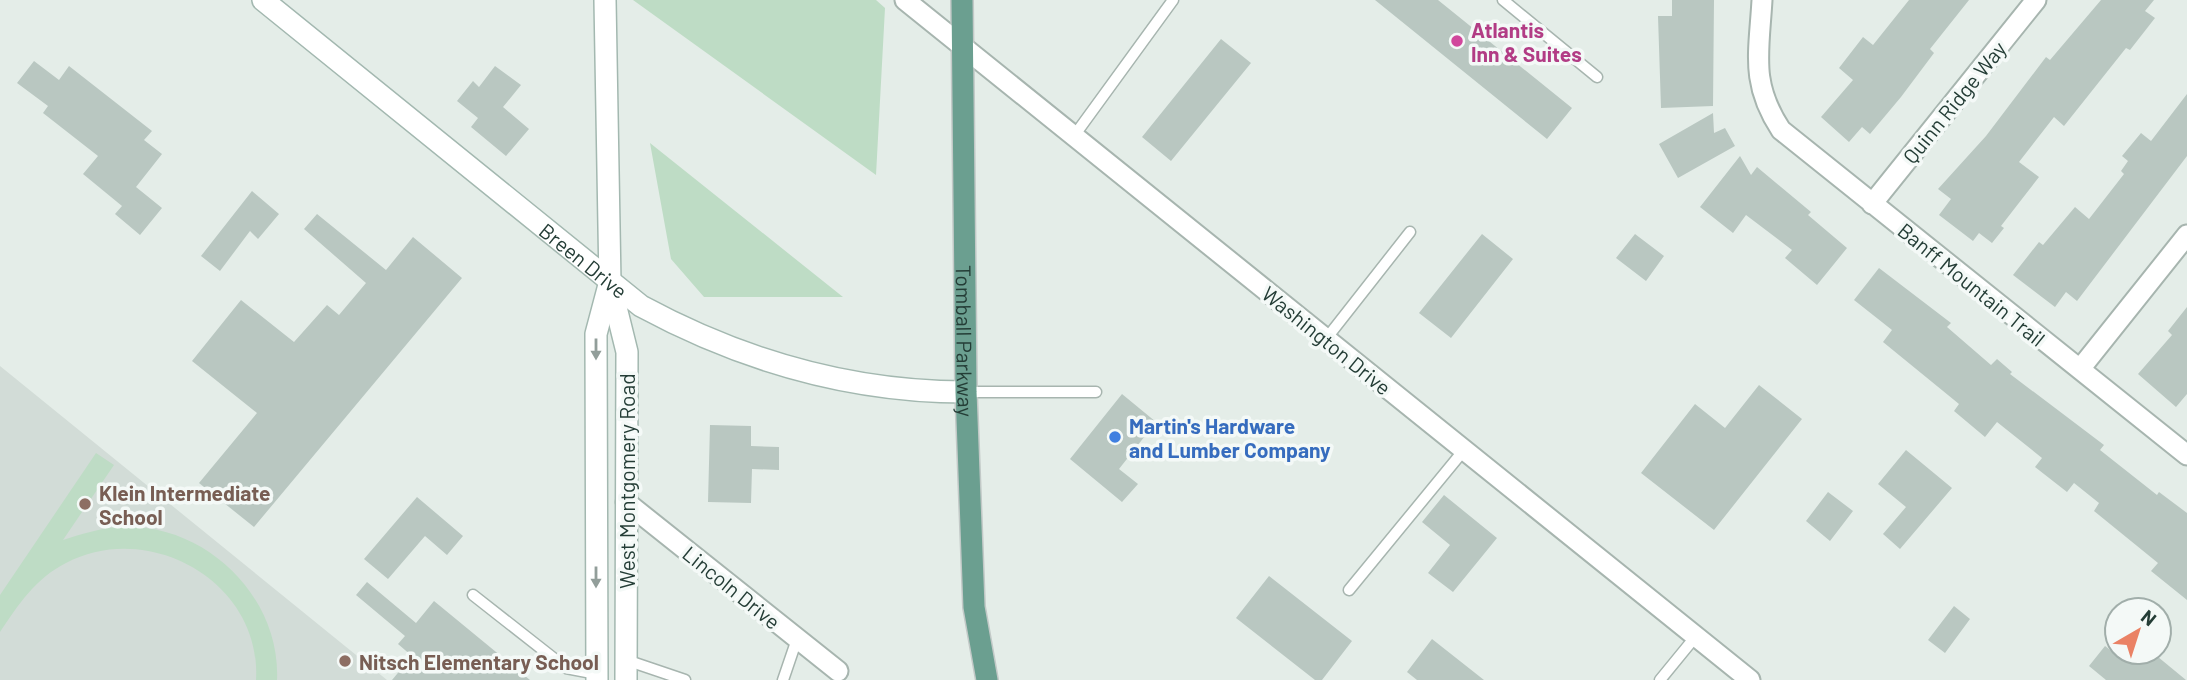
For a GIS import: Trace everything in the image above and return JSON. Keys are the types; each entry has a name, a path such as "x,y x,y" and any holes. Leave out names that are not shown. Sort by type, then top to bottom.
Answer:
{"main road":[{"name":"Breen Drive","path":"263,0 641,306 693,334 748,355 808,373 867,384 966,391"},
{"name":"West Montgomery Road","path":"605,0 610,283 627,352 626,670"},
{"name":"Tomball Parkway","path":"962,0 966,391 974,607 987,680"},
{"name":"West Montgomery Road","path":"597,677 596,334 610,283"}],"street":[{"name":"Washington Drive","path":"905,0 1751,680"},
{"name":"Banff Mountain Trail","path":"1762,0 1758,73 1765,106 1781,130 2187,455"},
{"name":"Quinn Ridge Way","path":"1872,204 2035,0"},
{"path":"2080,369 2187,235"},
{"name":"Lincoln Drive","path":"626,502 838,671"}],"lane":[{"path":"1074,136 1173,0"},
{"path":"1503,0 1597,77"},
{"path":"1326,339 1410,232"},
{"path":"966,391 1096,392"},
{"path":"1349,590 1464,450"},
{"path":"472,595 566,668 597,677"},
{"path":"1660,680 1696,636"},
{"path":"783,680 797,639"},
{"path":"626,670 685,680"}],"shaded area":[{"name":"Klein Intermediate School","path":"0,366 340,642 387,680 0,680"}],"green space":[{"path":"633,0 876,0 885,8 876,175"},
{"path":"650,143 843,297 704,297 671,259"},
{"path":"96,453 114,465 63,540 120,527 151,529 181,537 208,551 232,570 251,593 266,620 275,649 277,680 256,680 253,645 241,614 220,588 194,568 164,555 132,549 98,551 55,569 29,593 0,632 0,595"}],"building":[{"name":"Atlantis Inn & Suites","path":"1375,0 1438,0 1572,108 1547,139"},
{"path":"1672,0 1714,0 1713,106 1661,108 1658,16 1672,16"},
{"path":"1909,0 1969,0 1930,49 1934,53 1870,134 1862,127 1849,142 1821,117 1853,80 1839,68 1863,37 1873,45"},
{"path":"2101,0 2154,0 2145,11 2155,18 2130,50 2126,48 2064,126 2054,117 2019,162 2039,177 2001,226 2004,228 1992,243 1979,233 1973,241 1939,215 1951,199 1938,189 1986,136 2046,57 2050,60"},
{"path":"1221,39 1251,63 1171,161 1142,137"},
{"path":"34,61 59,80 69,66 152,131 144,140 162,154 136,187 162,208 140,235 115,214 122,206 83,174 98,156 43,113 48,106 17,83"},
{"path":"495,66 521,85 503,107 529,129 506,156 471,127 478,118 457,101 473,81 479,87"},
{"path":"2187,94 2187,156 2077,301 2066,292 2055,307 2013,275 2039,242 2043,245 2075,207 2089,219 2124,174 2121,171 2128,161 2122,156 2141,133 2151,141"},
{"path":"1713,113 1714,133 1725,128 1735,146 1678,178 1659,144"},
{"path":"1740,156 1751,175 1757,167 1811,212 1808,215 1847,248 1817,285 1785,258 1792,250 1746,215 1733,233 1700,207"},
{"path":"252,191 279,214 258,239 250,231 220,271 201,256"},
{"path":"317,214 386,270 413,237 462,278 254,527 199,483 257,413 192,361 241,300 294,342 327,305 339,315 366,283 304,229"},
{"path":"1482,234 1513,259 1451,338 1419,313"},
{"path":"1635,234 1664,256 1646,281 1616,258"},
{"path":"1879,268 1951,323 1947,327 1991,365 1997,359 2012,372 2010,374 2104,445 2100,450 2157,495 2159,492 2187,513 2187,600 2151,571 2158,563 2094,511 2099,503 2074,483 2067,492 2035,467 2042,458 1997,422 1985,437 1954,411 1959,404 1883,342 1892,330 1854,300"},
{"path":"2187,307 2187,394 2176,407 2138,374 2172,335 2168,331"},
{"path":"1759,385 1802,419 1714,530 1641,473 1695,404 1725,428"},
{"path":"1122,394 1156,422 1119,469 1138,484 1122,502 1070,459"},
{"path":"710,425 751,426 751,446 779,447 779,470 752,469 751,503 708,502"},
{"path":"1906,450 1952,488 1900,549 1883,534 1906,507 1878,484"},
{"path":"1828,492 1853,511 1830,541 1806,521"},
{"path":"1444,495 1497,538 1453,592 1428,573 1450,545 1422,522"},
{"path":"417,497 463,536 447,555 425,536 388,579 364,559"},
{"path":"1269,576 1352,641 1322,680 1315,680 1236,618"},
{"path":"367,582 416,623 434,601 530,680 392,680 412,656 398,644 405,636 356,595"},
{"path":"1954,606 1970,619 1945,653 1928,640"},
{"path":"1432,639 1484,680 1417,680 1407,672"},
{"path":"2103,648 2103,666 2169,666 2186,680 2106,680 2089,666"}],"place":[{"name":"Atlantis Inn & Suites","path":"1457,41"},
{"name":"Martin's Hardware and Lumber Company","path":"1115,437"},
{"name":"Klein Intermediate School","path":"85,504"},
{"name":"Nitsch Elementary School","path":"345,661"}]}
